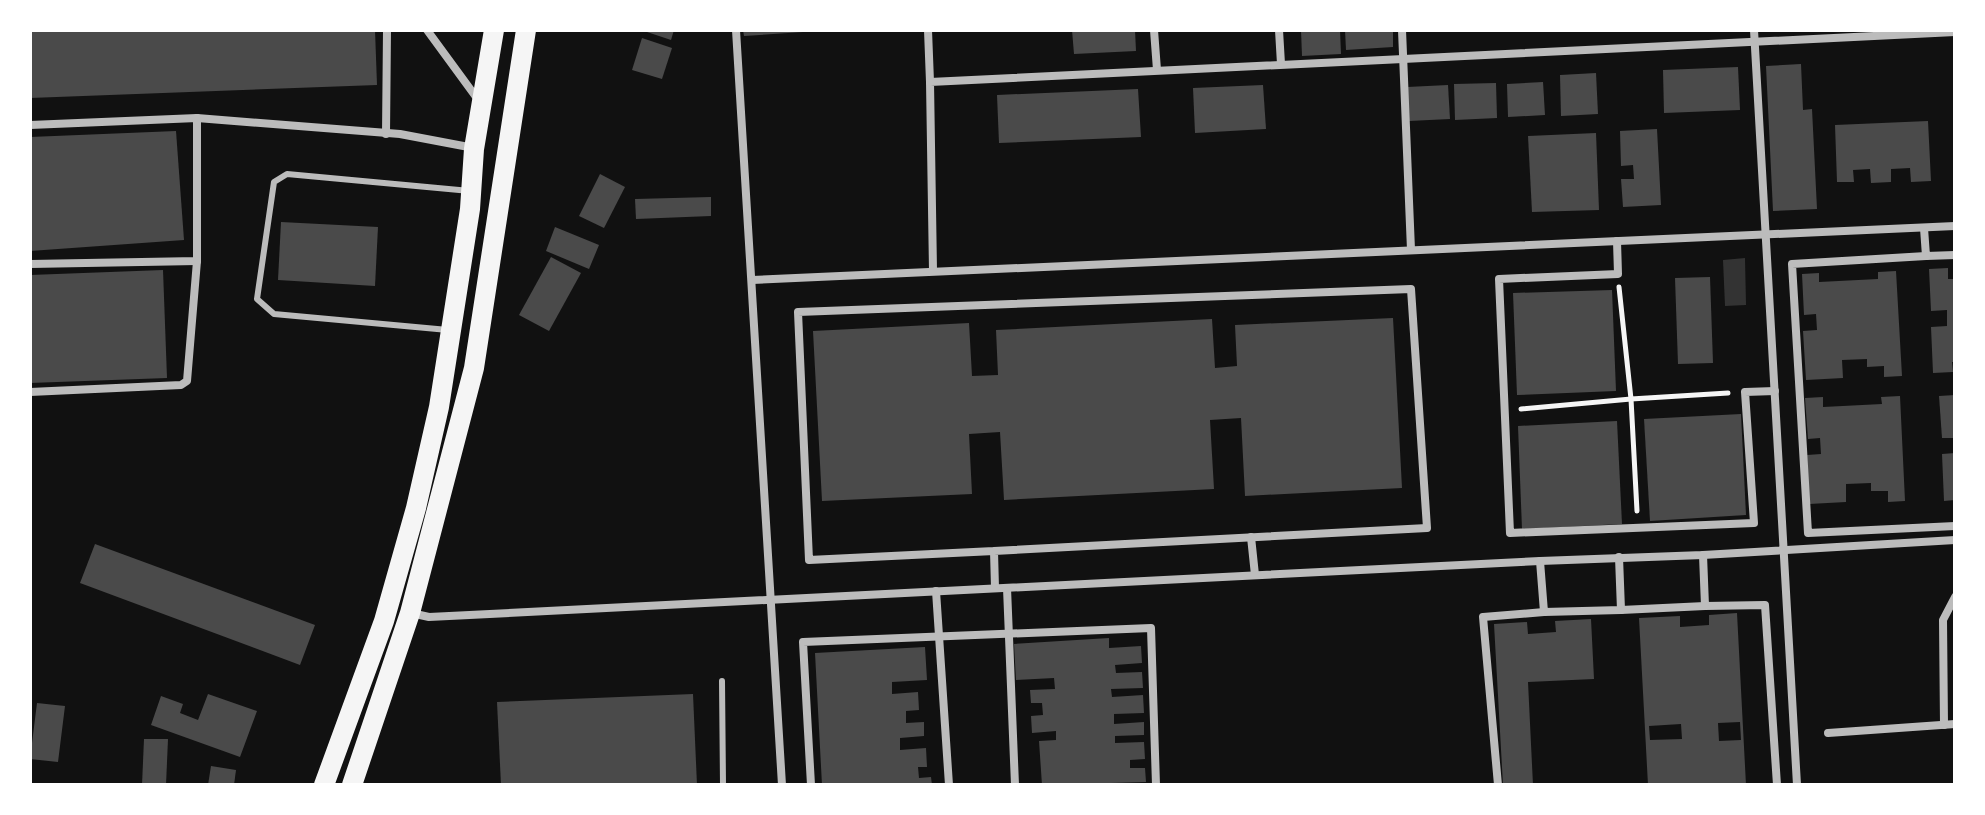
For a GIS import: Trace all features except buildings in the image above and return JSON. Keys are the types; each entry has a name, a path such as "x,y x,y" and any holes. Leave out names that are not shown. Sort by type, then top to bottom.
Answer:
{"main road":[{"path":"324,785 384,621 416,508 439,407 472,191 474,149 494,30"},
{"path":"352,785 410,613 474,368 526,30"},
{"path":"439,407 463,410"}],"street":[{"path":"386,134 387,30"},
{"path":"427,30 482,105"},
{"path":"736,30 782,785"},
{"path":"928,30 933,271"},
{"path":"1154,30 1157,70"},
{"path":"1279,30 1281,64"},
{"path":"1402,30 1411,250"},
{"path":"1754,30 1797,785"},
{"path":"930,82 1955,32"},
{"path":"30,392 181,385 187,381 197,261 197,118"},
{"path":"30,125 197,118 400,134 474,149"},
{"path":"752,280 1955,226"},
{"path":"1924,228 1926,256"},
{"path":"1617,241 1618,274 1499,279 1510,533 1754,523 1745,392 1775,391"},
{"path":"1955,255 1792,264 1808,533 1955,526"},
{"path":"30,264 197,261"},
{"path":"1411,289 1427,528 994,551 809,560 798,312 1411,289"},
{"path":"1251,537 1255,575"},
{"path":"410,613 429,617 1955,540"},
{"path":"994,551 995,588"},
{"path":"1703,555 1705,606"},
{"path":"1619,557 1621,610"},
{"path":"1540,561 1544,612"},
{"path":"1007,588 1015,785"},
{"path":"936,591 949,785"},
{"path":"1944,725 1943,620 1955,597"},
{"path":"1498,785 1483,617 1544,612 1765,605 1777,785"},
{"path":"811,785 803,642 1151,628 1156,785"},
{"path":"1828,733 1955,724"}],"lane":[{"path":"451,331 274,314 257,299 274,182 287,174 472,191"},
{"path":"722,681 723,785"}],"path":[{"path":"1618,274 1631,399 1638,528"},
{"path":"1504,410 1745,392"}],"shaded area":[{"path":"1745,258 1746,305 1725,306 1723,260"}]}
